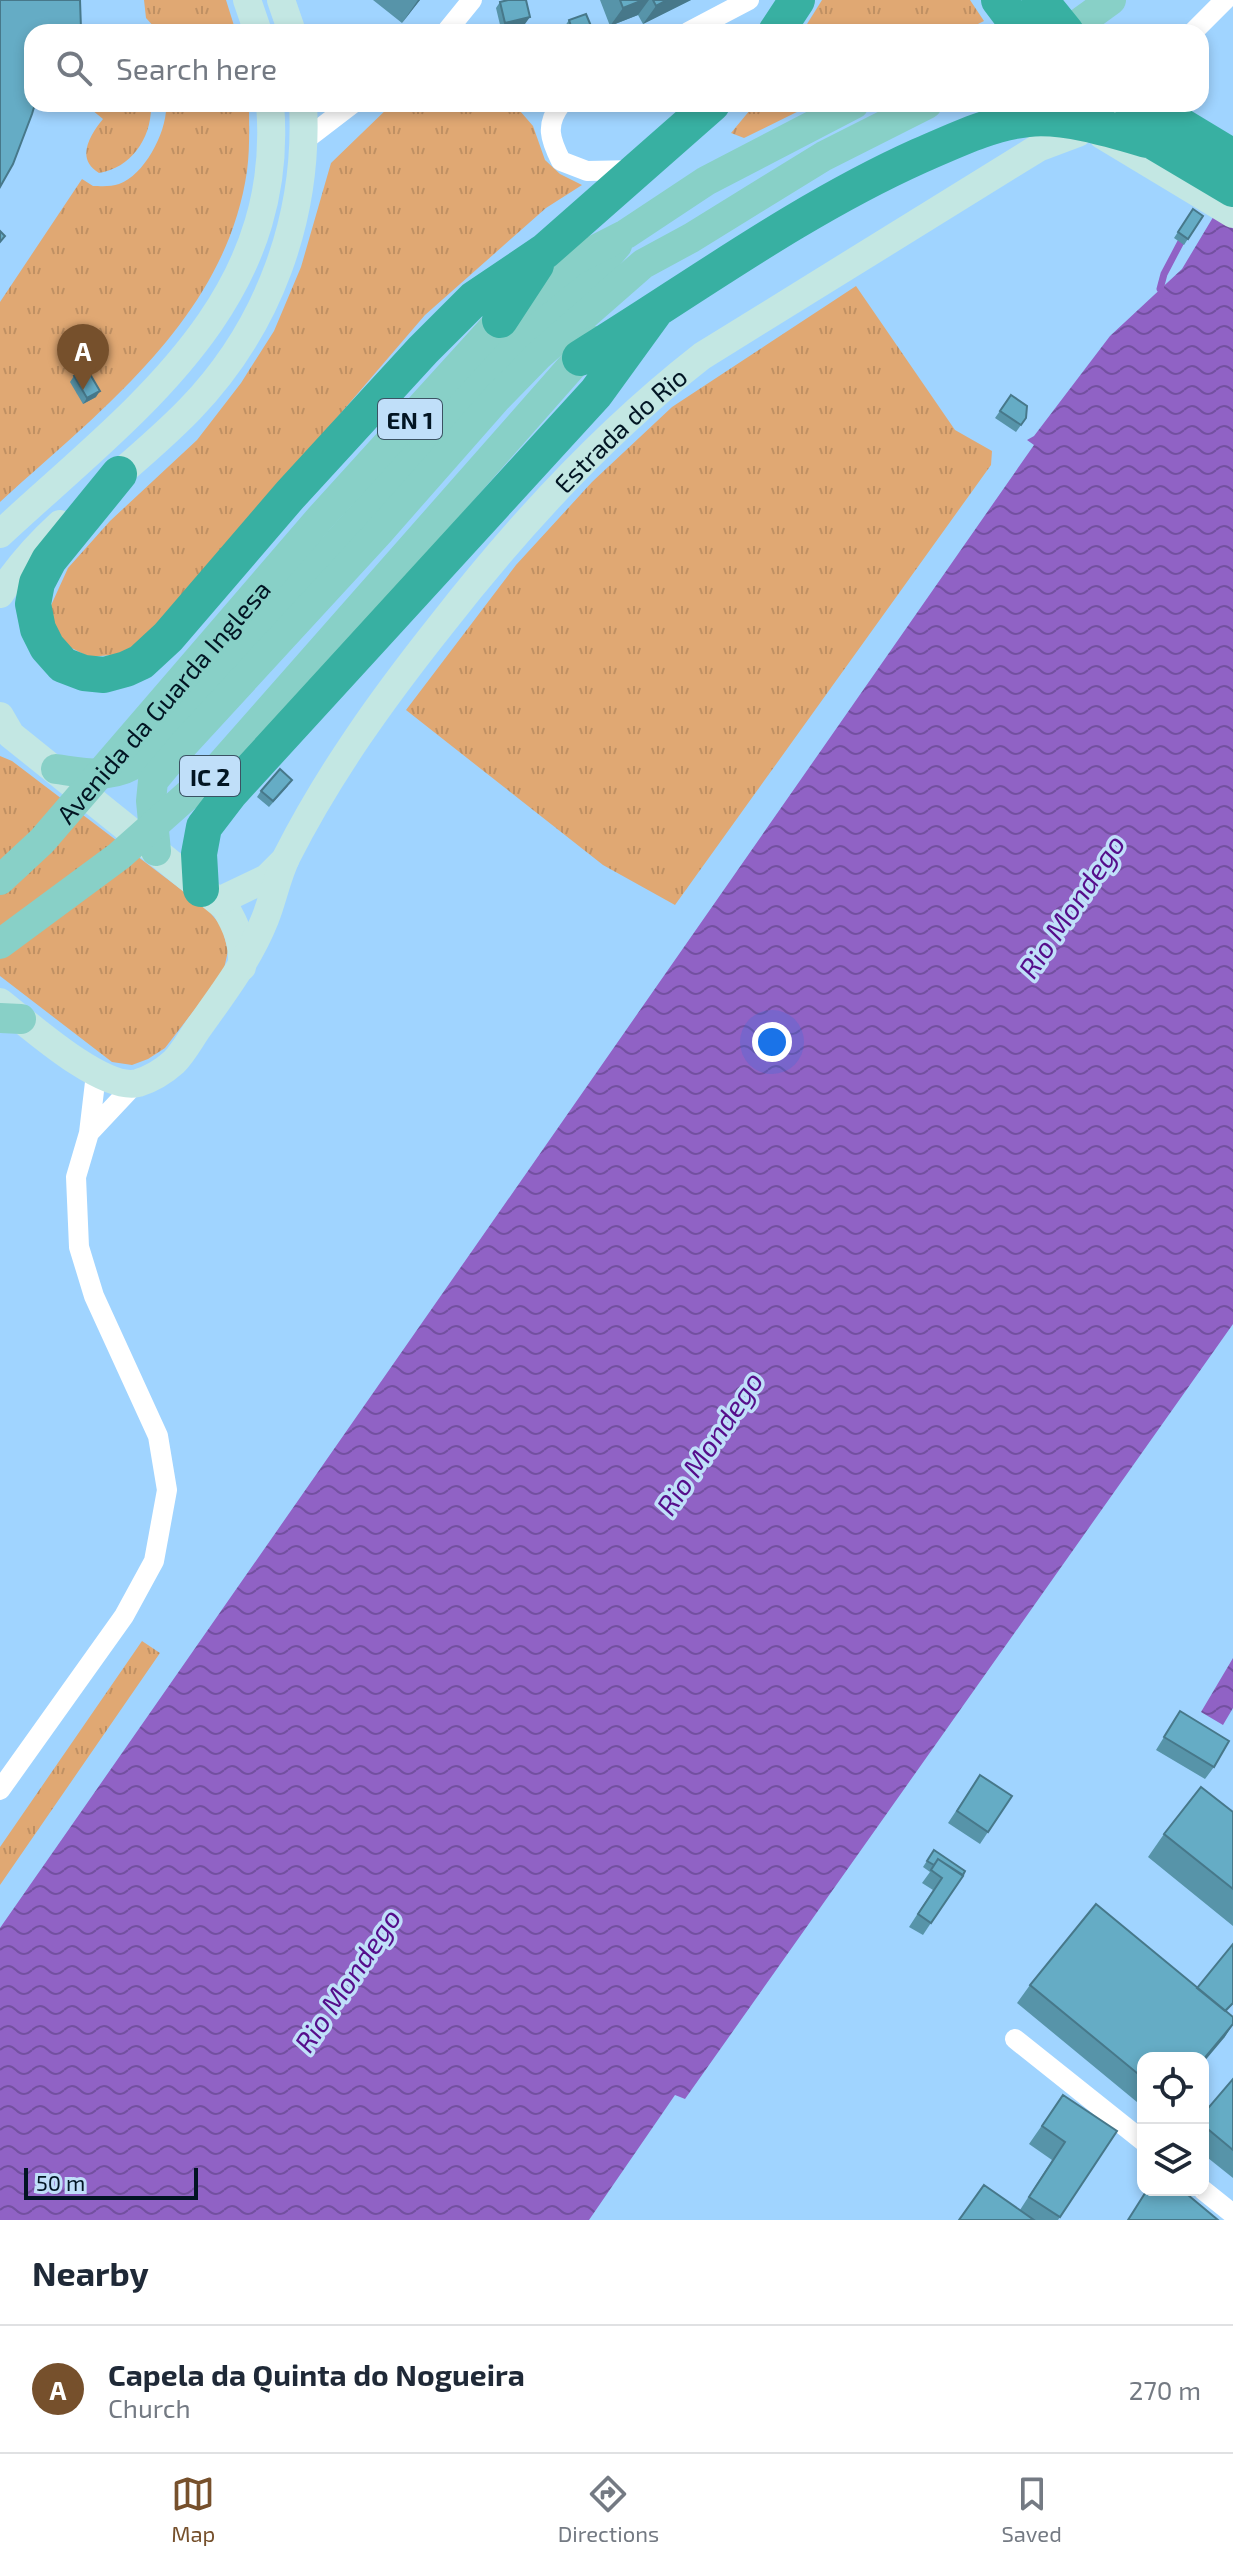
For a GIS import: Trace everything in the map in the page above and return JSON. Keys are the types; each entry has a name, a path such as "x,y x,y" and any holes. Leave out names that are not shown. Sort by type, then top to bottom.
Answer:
{"highway":[{"path":"781,24 797,0"},
{"path":"999,0 1017,24"},
{"path":"1040,0 1060,24"},
{"path":"119,474 49,560 37,583 33,604 38,629 47,647 63,665 84,673 104,675 141,662 168,637 290,495 423,350 474,299 545,251 703,112"},
{"path":"1158,112 1233,157"},
{"path":"580,358 654,313 714,270 865,181 973,132 1029,119 1095,124 1147,152 1233,189"},
{"path":"1099,119 1147,152"},
{"path":"500,320 545,251"},
{"path":"210,895 199,854 204,827 230,793 596,393 654,313"}],"main road":[{"path":"247,0 255,24"},
{"path":"281,0 289,24"},
{"path":"1020,24 1055,0"},
{"path":"1077,24 1111,0"},
{"path":"0,534 150,397 214,318 251,243 260,216 272,131 271,112"},
{"path":"0,594 44,539 191,409 246,338 270,292 289,241 300,189 305,140 303,112"},
{"path":"500,320 573,261 626,234 706,181 839,112"},
{"path":"156,851 151,801 153,781 538,356 643,264 824,156 911,112"},
{"name":"Estrada do Rio","path":"135,1084 155,1076 175,1061 242,967 266,918 285,859 335,772 386,694 491,560 577,465 702,356 1038,148 1099,119"},
{"path":"1147,152 1233,214"},
{"path":"56,769 111,775 129,769 145,758 514,346 589,278 626,234"},
{"path":"580,358 623,307 691,238"},
{"name":"Avenida da Guarda Inglesa","path":"0,880 42,841 321,517 500,320"},
{"name":"IC 2","path":"0,944 119,856 217,769 580,358"},
{"path":"4,728 225,907 238,928 242,967"},
{"name":"Estrada do Rio","path":"210,895 251,888 267,878 285,859"},
{"path":"7,1013 96,1074 117,1083 135,1084"}],"street":[{"path":"452,24 472,0"},
{"path":"703,24 749,0"},
{"path":"1201,24 1225,0"},
{"path":"305,140 342,112"},
{"path":"554,112 551,116 551,140 561,161 587,171 637,170"},
{"path":"0,1790 124,1616 154,1561 167,1490 158,1436 94,1296 79,1247 76,1177 89,1133 96,1074"},
{"path":"89,1133 135,1084"},
{"path":"1015,2039 1137,2136"},
{"path":"1209,2195 1233,2214"}],"green space":[{"path":"144,0 226,0 234,24 151,24 146,18"},
{"path":"822,0 970,0 984,21 978,24 807,24"},
{"path":"94,112 150,112 148,129 137,150 121,165 99,173 86,154 90,139 103,119"},
{"path":"166,112 249,112 247,171 234,223 214,271 186,316 154,357 78,432 0,502 0,302 82,179 93,186 106,186 129,179 153,150"},
{"path":"384,112 521,112 533,126 545,160 560,174 582,185 546,208 425,315 154,631 122,654 89,657 60,642 48,612 68,568 110,521 197,440 241,383 274,331 301,267 331,163"},
{"path":"748,112 797,112 744,138 731,133"},
{"path":"856,286 955,430 992,451 991,465 675,905 603,865 406,710 516,565 592,482 672,407"},
{"path":"0,756 12,761 208,910 222,927 228,951 223,973 165,1048 148,1059 132,1065 112,1062 0,976"},
{"path":"142,1641 160,1653 0,1885 0,1847"}],"water":[{"name":"Rio Mondego","path":"1233,184 1233,1324 685,2099 675,2095 589,2220 0,2220 0,1928 1034,445 1027,440 1034,436 1110,336 1182,269"},
{"path":"1233,1658 1233,1708 1223,1725 1201,1712"}],"building":[{"path":"0,0 80,0 81,24 24,24 24,112 33,112 13,164 0,187"},
{"path":"526,0 530,17 505,23 500,2"},
{"path":"620,0 643,0 623,8"},
{"path":"653,0 667,0 656,6"},
{"path":"586,14 590,24 570,24 569,20"},
{"path":"1193,209 1203,216 1188,239 1178,232"},
{"path":"87,369 100,391 87,398 74,376"},
{"path":"1011,395 1027,406 1026,418 1021,425 1000,411"},
{"path":"280,769 292,780 273,801 261,791"},
{"path":"1180,1711 1229,1741 1214,1767 1164,1737"},
{"path":"980,1775 1012,1796 988,1832 957,1811"},
{"path":"1201,1787 1233,1812 1233,1889 1164,1834"},
{"path":"934,1850 965,1871 963,1875 938,1859 934,1865 927,1861"},
{"path":"938,1859 963,1876 931,1923 918,1914 942,1878 931,1870"},
{"path":"1096,1904 1233,2017 1233,2024 1209,2053 1137,2052 1137,2073 1030,1985"},
{"path":"1233,1944 1233,2003 1225,2011 1197,1988"},
{"path":"1233,2079 1233,2150 1209,2130 1209,2107"},
{"path":"1063,2095 1117,2131 1060,2217 1029,2197 1065,2142 1042,2126"},
{"path":"984,2185 1034,2220 959,2220"},
{"path":"1143,2196 1189,2196 1218,2220 1128,2220"}],"waterway":[{"path":"1166,295 1160,289 1164,274 1184,236"}],"place":[{"name":"Capela da Quinta do Nogueira","path":"83,390"}]}
